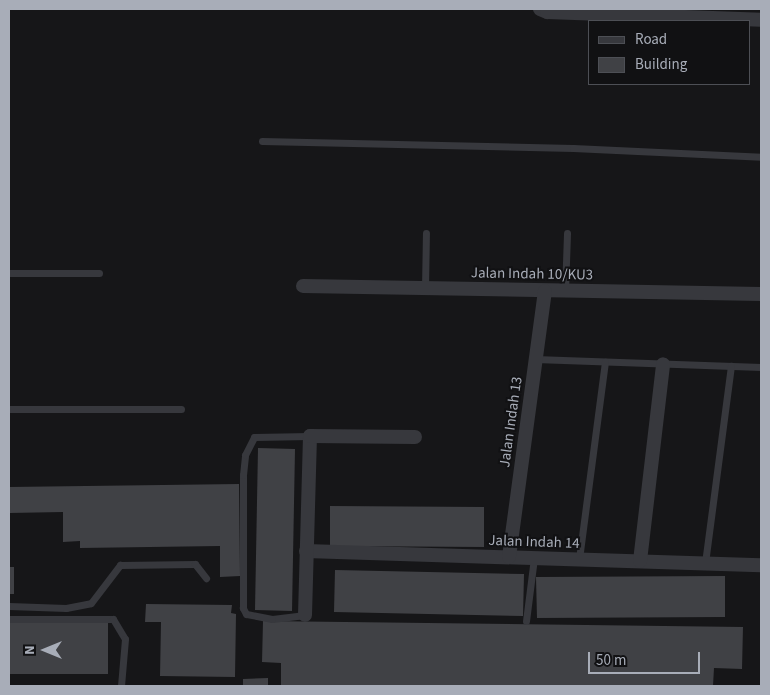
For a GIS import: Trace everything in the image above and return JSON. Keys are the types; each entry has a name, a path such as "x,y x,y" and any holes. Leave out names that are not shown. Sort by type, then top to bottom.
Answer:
{"street":[{"path":"540,9 547,12 761,20"},
{"name":"Jalan Indah 10/KU3","path":"303,286 761,294"},
{"name":"Jalan Indah 13","path":"509,557 545,291"},
{"path":"640,561 663,364"},
{"path":"305,615 310,436 415,437"},
{"name":"Jalan Indah 14","path":"306,551 761,565"}],"lane":[{"path":"262,141 573,148 761,157"},
{"path":"425,288 426,233"},
{"path":"565,291 567,233"},
{"path":"9,273 99,273"},
{"path":"536,359 761,367"},
{"path":"579,559 605,362"},
{"path":"705,563 731,366"},
{"path":"9,409 181,409"},
{"path":"305,615 272,619 246,614 243,608 243,475 245,455 254,437 310,436"},
{"path":"526,621 534,558"},
{"path":"9,606 66,608 92,603 120,565 195,564 206,578"},
{"path":"9,619 113,619 125,639 121,686"}],"building":[{"path":"258,448 295,449 292,611 255,610"},
{"path":"239,484 240,576 220,577 220,546 80,548 80,541 63,542 63,512 9,513 9,487"},
{"path":"330,506 484,507 484,547 330,546"},
{"path":"9,567 14,567 14,594 9,594"},
{"path":"335,570 524,574 523,616 334,612"},
{"path":"725,576 725,617 537,618 536,577"},
{"path":"146,604 232,605 231,613 236,614 235,677 160,676 161,622 145,622"},
{"path":"263,621 743,627 742,669 714,668 713,686 281,686 281,663 262,662"},
{"path":"9,623 108,623 108,674 9,674"},
{"path":"268,678 268,686 243,686 243,679"}]}
